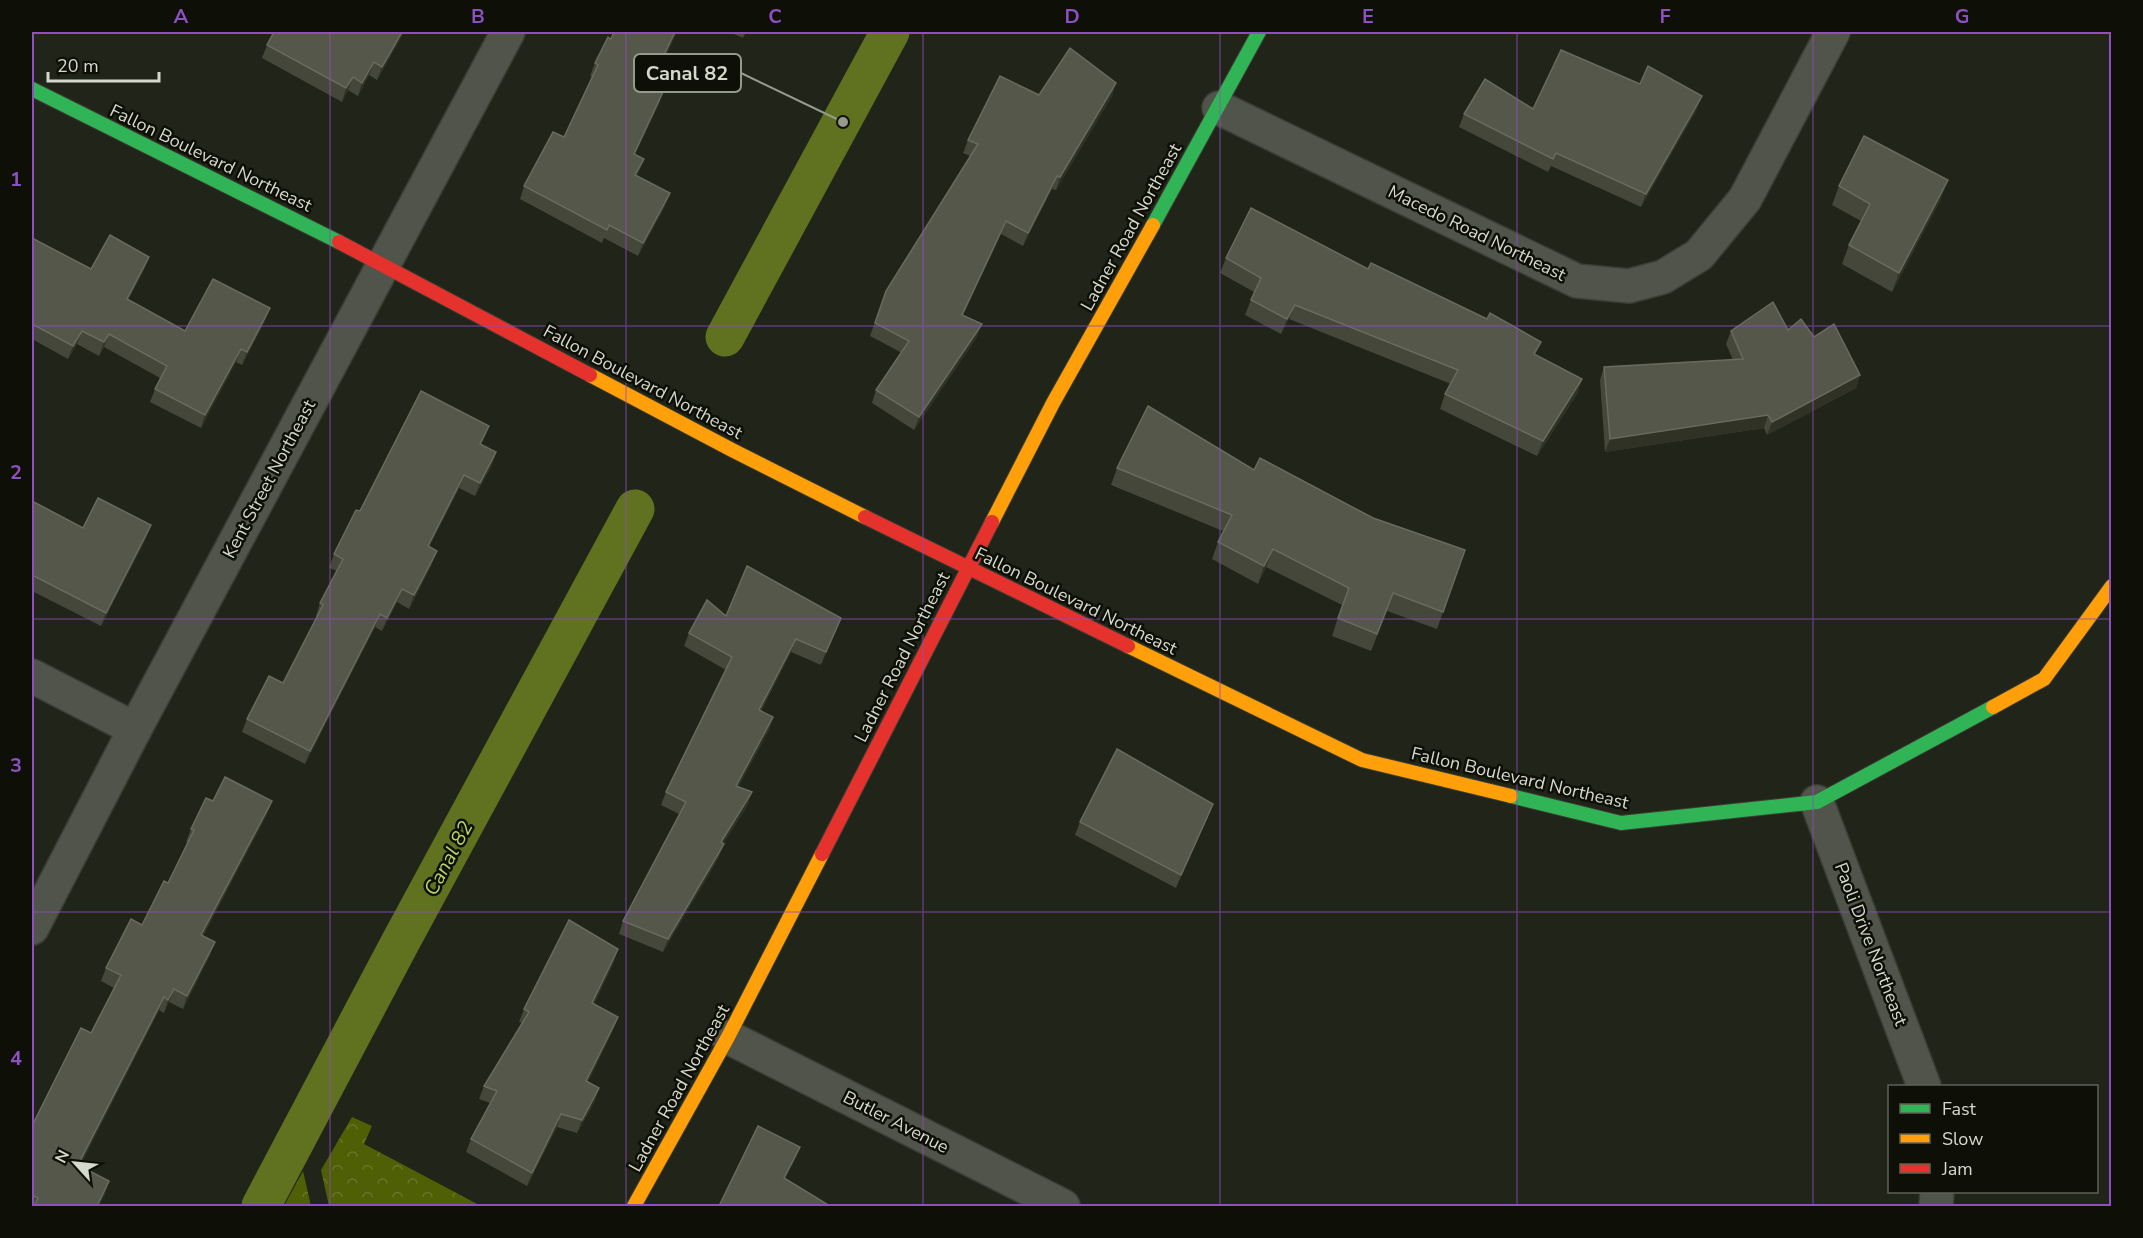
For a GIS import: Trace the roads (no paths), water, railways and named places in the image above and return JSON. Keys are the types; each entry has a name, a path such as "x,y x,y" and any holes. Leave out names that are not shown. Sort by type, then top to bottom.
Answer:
{"street":[{"name":"Kent Street Northeast","path":"32,928 135,729 508,32"},
{"name":"Ladner Road Northeast","path":"634,1206 728,1037 1053,403 1219,108 1259,32"},
{"name":"Macedo Road Northeast","path":"1219,108 1577,281 1629,286 1663,277 1699,255 1745,199 1833,32"},
{"name":"Fallon Boulevard Northeast","path":"32,89 384,264 663,414 967,568 1362,760 1621,823 1817,802 2044,679 2112,586"},
{"path":"32,676 135,729"},
{"name":"Paoli Drive Northeast","path":"1817,802 1924,1085"},
{"name":"Butler Avenue","path":"728,1037 1063,1206"}],"waterway":[{"name":"Canal 82","path":"725,337 890,32"},
{"name":"Canal 82","path":"261,1206 401,941 635,509"}],"place":[{"name":"Canal 82","path":"843,122"}]}
